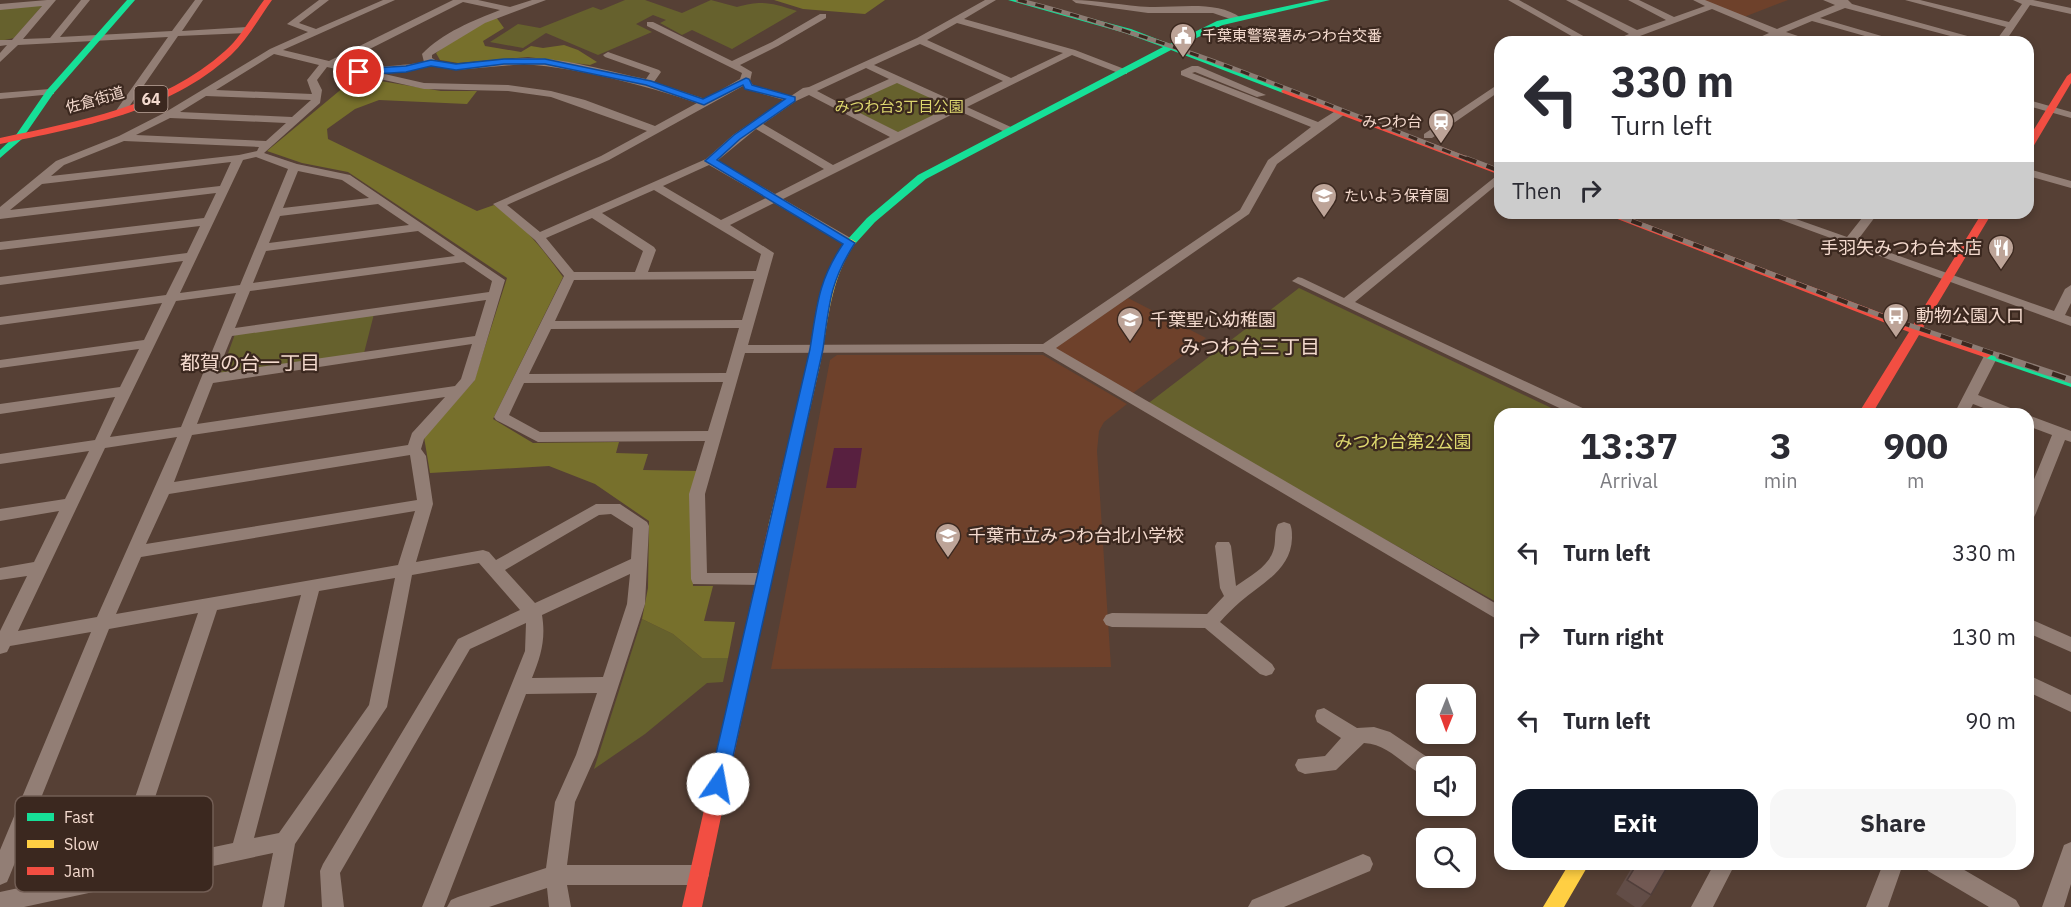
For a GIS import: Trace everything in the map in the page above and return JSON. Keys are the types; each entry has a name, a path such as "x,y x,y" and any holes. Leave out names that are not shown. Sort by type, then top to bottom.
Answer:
{"street":[{"path":"52,41 86,0"},
{"path":"0,155 19,137 51,92 131,0"},
{"path":"120,112 172,35 199,0"},
{"name":"佐倉街道","path":"0,141 120,112 162,94 213,66 229,53 268,0"},
{"path":"317,32 292,24 325,0"},
{"path":"0,214 60,163 123,138 168,115 273,51 391,0"},
{"path":"38,181 257,154 316,101 312,80 327,65 460,0"},
{"path":"466,0 508,9"},
{"path":"431,63 427,54 450,36 508,9 542,0"},
{"path":"539,237 710,161 756,124 807,90 920,40 992,0"},
{"path":"1012,0 1088,19 1175,45 1494,172"},
{"path":"1035,0 1093,15 1494,162"},
{"path":"1076,0 1148,10 1214,10 1236,18"},
{"path":"692,907 763,579 817,349 826,285 837,261 871,220 922,177 1009,130 1220,22 1326,0"},
{"path":"1512,0 1578,36"},
{"path":"1570,0 1637,33"},
{"path":"1632,0 1674,20"},
{"path":"1697,0 1789,36"},
{"path":"1827,0 1848,3 1963,36"},
{"path":"1909,0 2013,26"},
{"path":"2017,0 2071,11"},
{"path":"2005,36 2028,1"},
{"path":"0,7 51,2"},
{"path":"0,59 51,2"},
{"path":"1770,36 1848,3"},
{"path":"1630,36 1711,7"},
{"path":"731,65 775,44 823,16"},
{"path":"1813,19 1875,36"},
{"path":"957,20 1072,52 1124,72"},
{"path":"650,24 747,72 746,81 749,87 792,99"},
{"path":"0,43 247,30"},
{"path":"920,40 1010,81"},
{"path":"273,51 327,65 444,89 500,88 551,94 655,130"},
{"path":"719,226 956,107 1072,52"},
{"path":"608,55 656,72 648,83"},
{"path":"359,72 406,69 431,63 456,67 504,62 545,62 648,83 704,102"},
{"path":"865,64 1009,130"},
{"path":"1262,95 1195,68 1184,73 1319,126"},
{"path":"2034,137 2071,76"},
{"path":"838,106 897,80"},
{"path":"570,276 539,237 498,204 604,158 746,81"},
{"path":"807,90 899,137"},
{"path":"1428,136 1494,90"},
{"path":"0,96 51,92"},
{"path":"206,93 317,97"},
{"path":"2034,105 2071,115"},
{"path":"1046,348 1245,212 1272,162 1341,112"},
{"path":"168,115 295,120"},
{"path":"756,124 833,170"},
{"path":"123,138 268,144"},
{"path":"257,154 294,167 346,177 499,280 468,380 417,437 414,449 418,456 424,504 405,569 378,707 285,841 273,907"},
{"path":"2,644 102,444 239,158"},
{"path":"710,161 850,243"},
{"path":"32,796 103,623 163,489 294,167"},
{"path":"2034,174 2071,185"},
{"path":"1347,302 1494,179"},
{"path":"653,185 768,253 697,494 699,579 763,579"},
{"path":"0,214 224,189"},
{"path":"274,213 379,200"},
{"path":"593,213 650,250 640,275"},
{"path":"1624,219 1918,326 2071,372"},
{"path":"1644,219 1991,356 2071,383"},
{"path":"1785,219 2065,319 2071,289"},
{"path":"1850,242 1867,219"},
{"path":"1869,408 1983,219"},
{"path":"0,246 209,221"},
{"path":"260,248 418,227"},
{"path":"0,280 192,256"},
{"path":"0,321 464,258"},
{"path":"570,276 762,275"},
{"path":"570,276 501,417 538,437 715,436"},
{"path":"1298,281 1571,408"},
{"path":"226,333 494,295"},
{"path":"545,324 747,324"},
{"path":"207,379 480,339"},
{"path":"0,364 150,343"},
{"path":"741,349 1046,348 1494,610"},
{"path":"1964,408 1991,356"},
{"path":"518,379 732,377"},
{"path":"0,459 458,390"},
{"path":"0,409 127,391"},
{"path":"1970,397 1998,408"},
{"path":"2034,422 2066,435 2034,501"},
{"path":"163,489 414,449"},
{"path":"0,515 70,504"},
{"path":"136,552 424,504"},
{"path":"495,568 596,510 614,508 641,526 636,604 586,755 565,802 555,875 560,907"},
{"path":"1112,620 1210,621 1233,598 1275,568 1285,542 1284,528"},
{"path":"1223,546 1228,588 1233,598"},
{"path":"2,644 103,623 483,556 532,613 536,633 534,651 433,907"},
{"path":"333,907 330,871 464,644 639,562"},
{"path":"0,574 40,567"},
{"path":"241,850 312,586"},
{"path":"146,796 210,604"},
{"path":"1210,621 1213,627 1266,669"},
{"path":"2034,628 2071,645"},
{"path":"520,686 610,685"},
{"path":"2034,686 2071,704"},
{"path":"1324,716 1355,737 1380,737 1396,744 1416,759"},
{"path":"1305,765 1329,764 1355,737"},
{"path":"0,875 15,838"},
{"path":"213,856 285,841"},
{"path":"2053,907 2067,877 2071,852"},
{"path":"1259,907 1316,881 1363,864"},
{"path":"1553,907 1576,870"},
{"path":"1702,907 1722,870"},
{"path":"1877,907 1891,870"},
{"path":"1945,870 2009,907"},
{"path":"458,907 555,875 699,875"},
{"path":"0,902 46,892"}],"shaded area":[{"path":"774,0 885,0 865,14 803,9"},
{"path":"1702,0 1788,0 1744,17"},
{"path":"496,17 504,28 483,41 485,46 521,52 531,46 543,48 564,45 578,50 597,62 590,65 528,57 458,63 440,60 436,53 457,36"},
{"path":"356,77 441,91 477,91 467,104 379,100 355,109 327,129 328,139 477,211 494,205 524,229 547,256 563,277 493,419 533,443 619,442 616,453 648,454 643,470 698,471 690,495 693,586 713,586 704,621 735,622 728,658 702,658 673,634 642,619 648,588 649,521 595,484 549,466 430,473 424,437 474,381 507,278 348,172 302,163 267,151"},
{"name":"千葉聖心幼稚園","path":"1128,298 1206,338 1133,393 1054,348"},
{"name":"千葉市立みつわ台北小学校","path":"837,355 1043,355 1127,404 1104,422 1099,431 1097,451 1111,667 771,669 830,360"},
{"path":"834,448 862,448 856,488 826,488"}],"green space":[{"path":"625,0 645,0 682,13 711,0 737,7 767,3 797,11 732,49 692,30 682,35 660,23 666,20 653,15 636,24 652,32 598,55 546,33 523,48 490,42 518,24 540,28 593,7 601,10"},
{"path":"43,5 14,38 0,41 0,8"},
{"name":"みつわ台3丁目公園","path":"894,82 899,82 952,106 905,132 896,132 846,106"},
{"name":"みつわ台第2公園","path":"1299,288 1551,408 1494,408 1494,601 1146,405"},
{"path":"374,314 364,353 221,373 235,334"},
{"path":"642,619 673,634 702,658 728,658 723,682 707,683 645,734 594,769"}],"building":[{"path":"1633,870 1666,870 1651,895 1627,880"}],"railway":[{"path":"1018,0 1133,33 1190,53 1470,160"},
{"path":"1466,158 1494,169"},
{"path":"1627,219 1882,316 2004,357"},
{"path":"1999,356 2071,380"}],"traffic: fast":[{"path":"0,155 19,137 50,92 131,0"},
{"path":"1012,0 1128,31 1286,91"},
{"path":"851,242 871,220 922,177 1188,38 1220,23 1326,0"},
{"path":"1987,354 2071,383"}],"traffic: slow":[{"path":"775,527 816,353 829,282 841,256 851,242"},
{"path":"1553,907 1576,870"}],"traffic: jam":[{"path":"0,141 122,112 180,88 206,72 229,52 268,0"},
{"path":"2034,137 2071,76"},
{"path":"1286,91 1494,170"},
{"path":"1623,219 1916,330 1987,354"},
{"path":"1869,408 1983,219"},
{"path":"692,907 775,527"}],"place":[{"name":"千葉東警察署みつわ台交番","path":"1183,59"},
{"name":"みつわ台","path":"1441,145"},
{"name":"たいよう保育園","path":"1324,219"},
{"name":"手羽矢みつわ台本店","path":"2001,271"},
{"name":"動物公園入口","path":"1896,339"},
{"name":"千葉聖心幼稚園","path":"1130,343"},
{"name":"千葉市立みつわ台北小学校","path":"948,559"}],"district":[{"name":"みつわ台三丁目","path":"1250,347"},
{"name":"都賀の台一丁目","path":"250,363"}],"route":[{"path":"359,72 406,69 431,63 456,67 504,62 545,62 648,83 704,102 746,81 749,87 792,99 737,137 710,161 850,243 837,261 826,285 817,349 718,784"}]}
